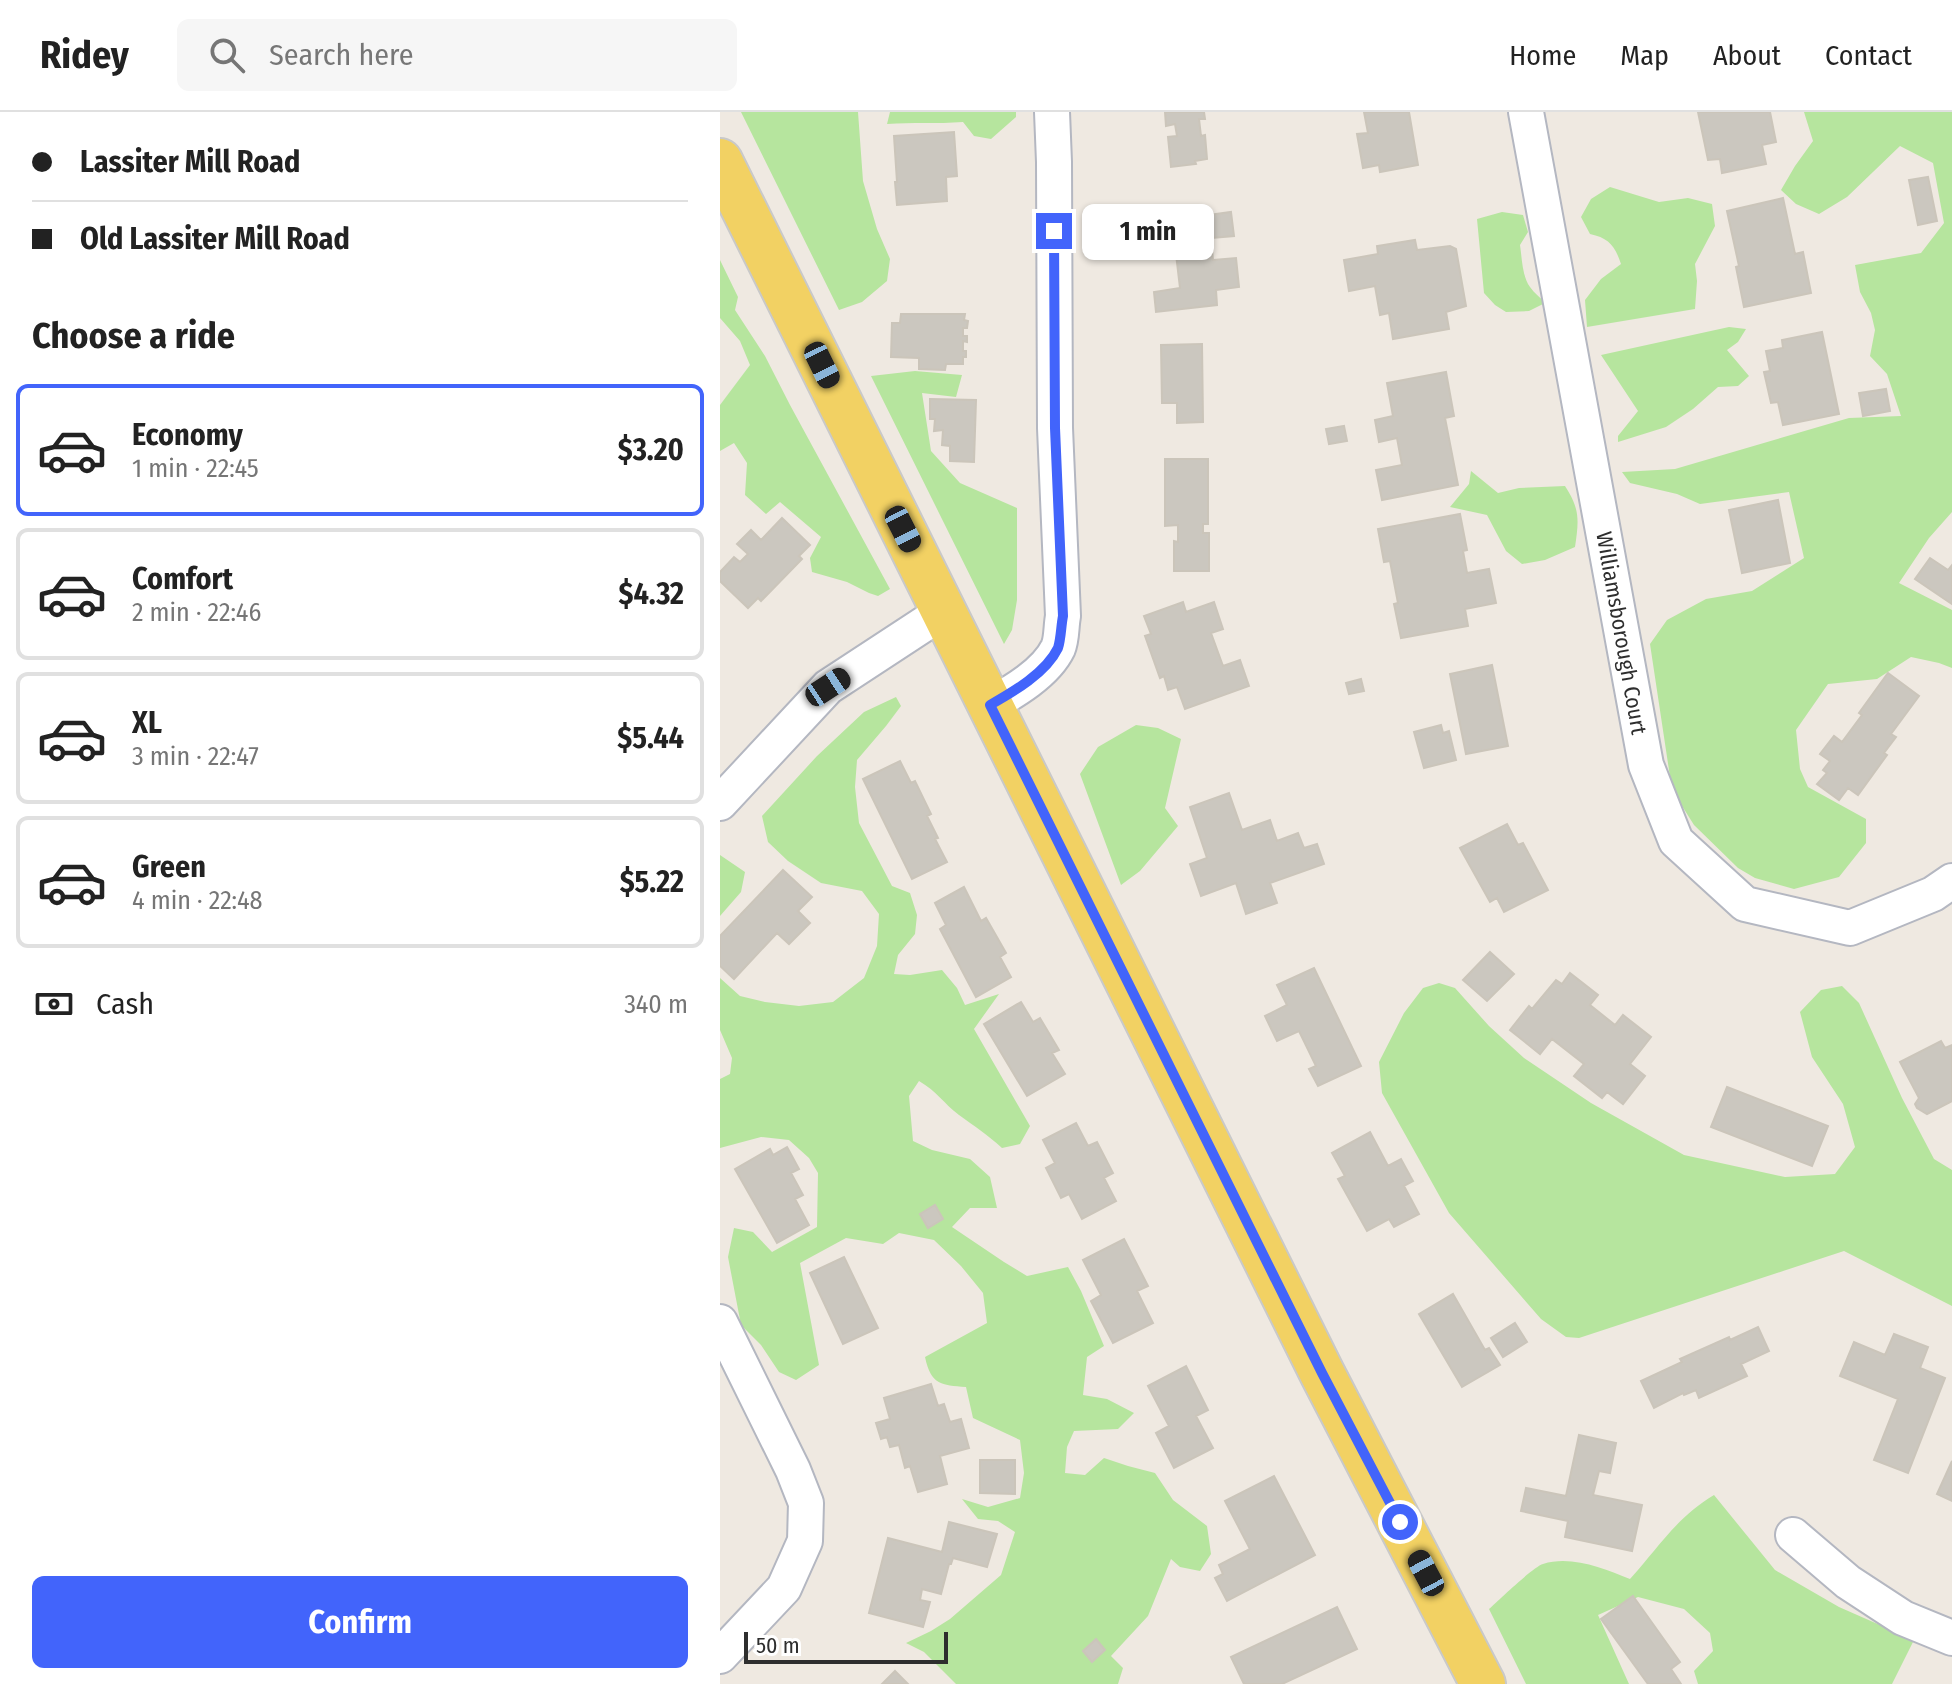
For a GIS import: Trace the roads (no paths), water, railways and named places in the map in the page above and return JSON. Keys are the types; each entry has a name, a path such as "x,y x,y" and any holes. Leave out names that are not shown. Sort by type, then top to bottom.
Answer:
{"main road":[{"path":"720,161 1322,1373 1471,1680"}],"street":[{"path":"990,705 1017,689 1043,667 1058,647 1063,616 1055,428 1052,112"},
{"name":"Williamsborough Court","path":"1526,112 1646,765 1676,841 1745,904 1850,928 1933,894 1952,881"},
{"path":"720,803 828,687 944,611"},
{"path":"720,1322 793,1470 806,1503 805,1541 784,1588 720,1656"},
{"path":"1793,1535 1848,1582 1903,1618 1952,1638"}]}
